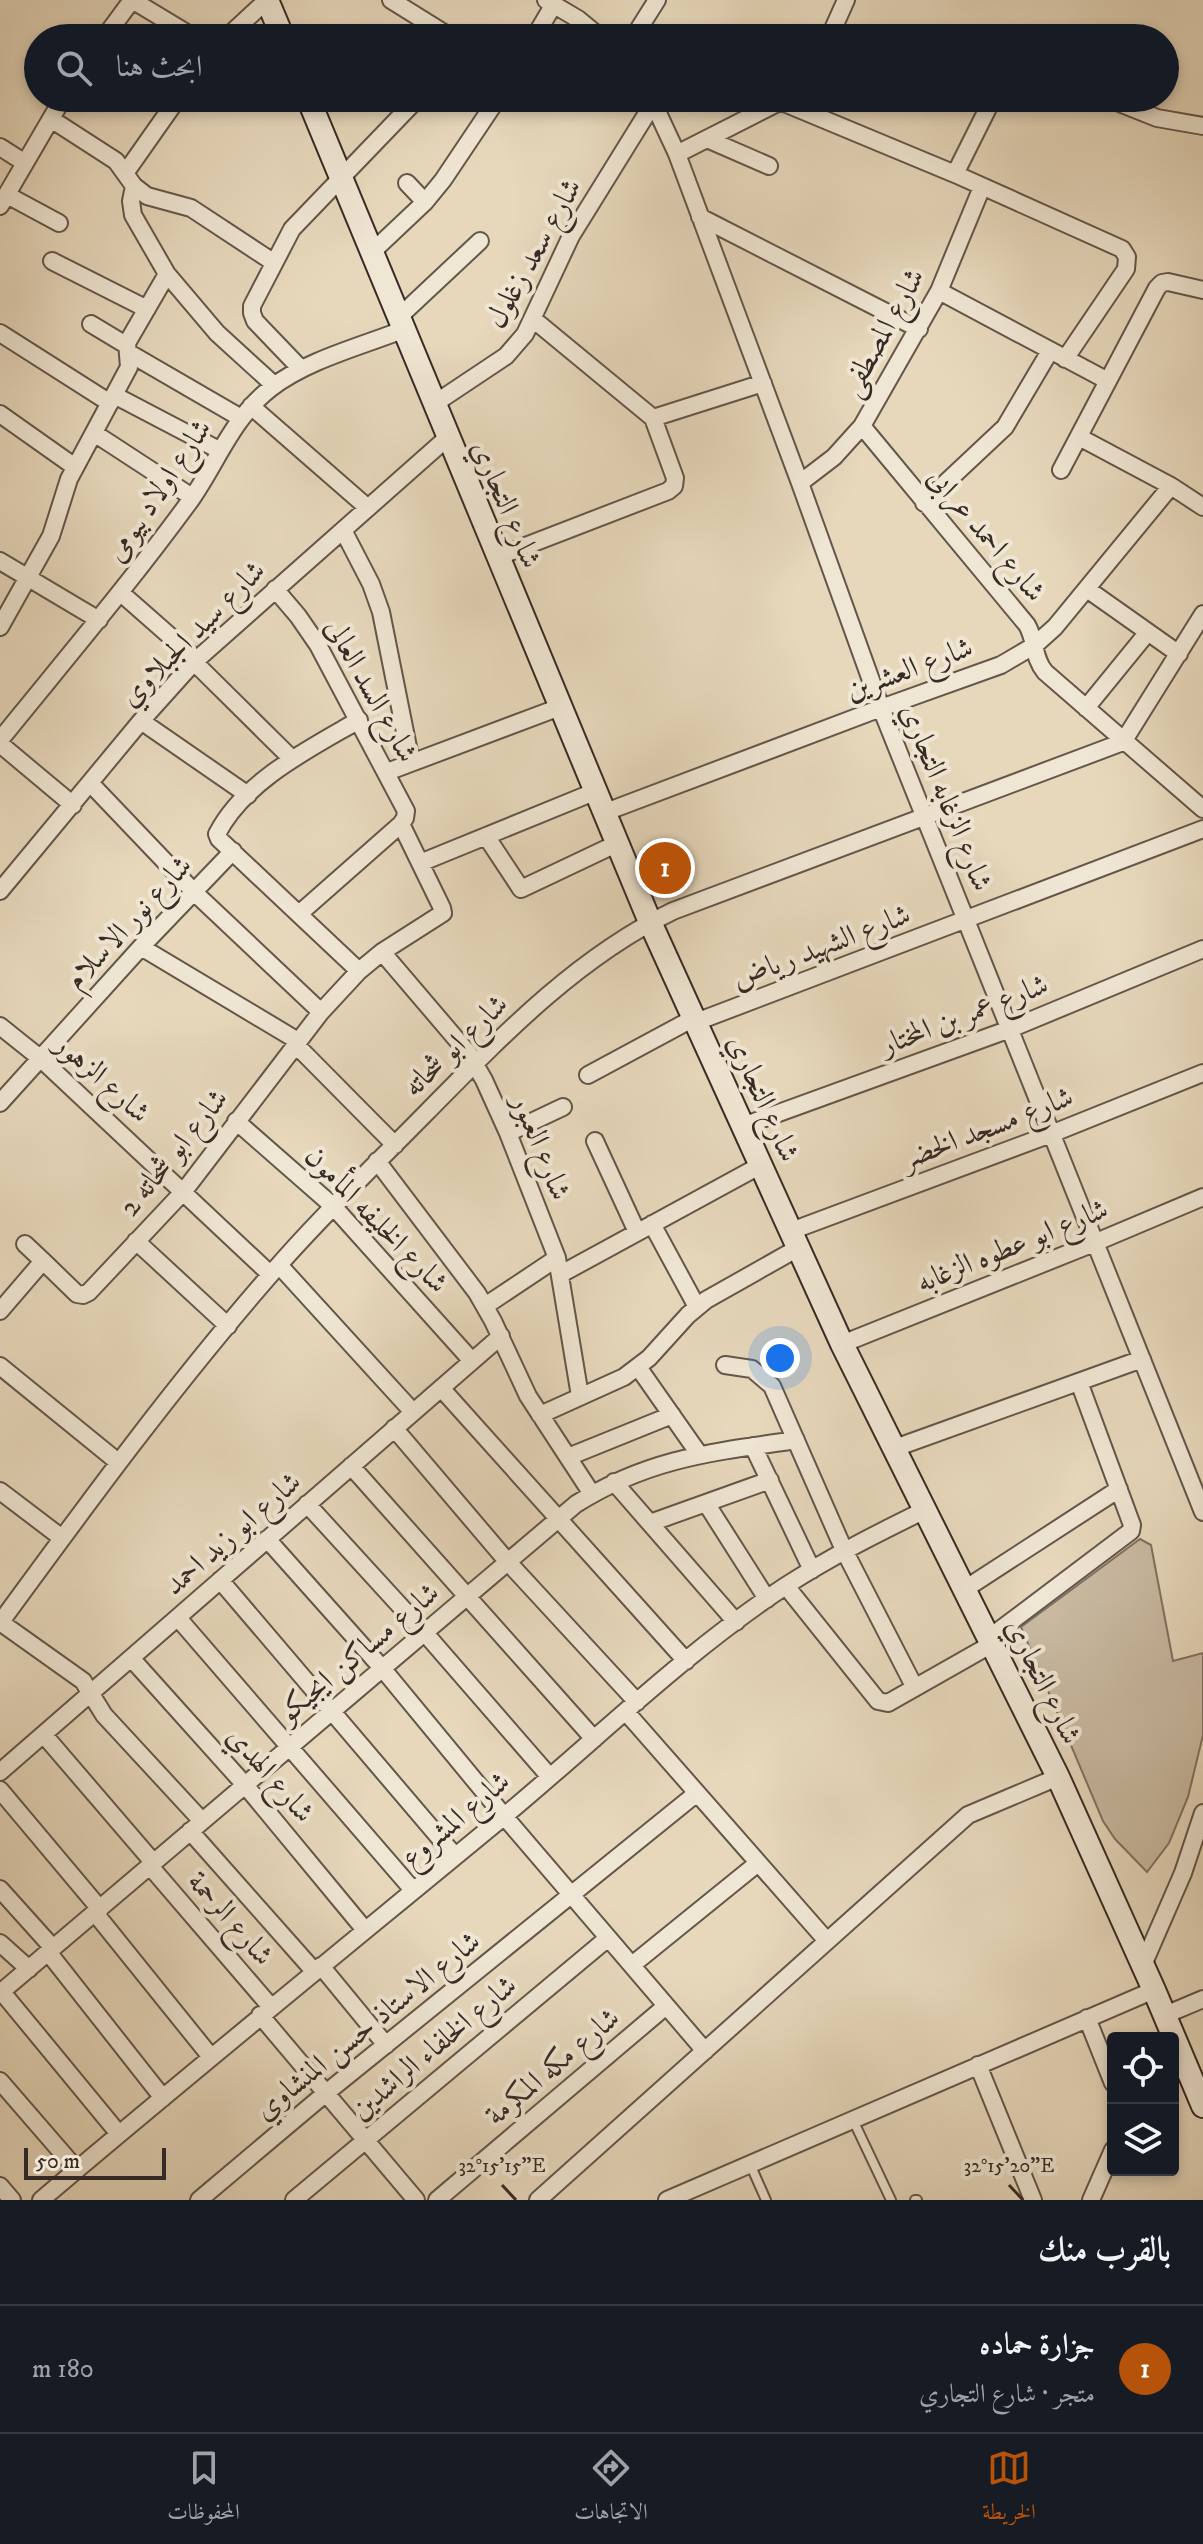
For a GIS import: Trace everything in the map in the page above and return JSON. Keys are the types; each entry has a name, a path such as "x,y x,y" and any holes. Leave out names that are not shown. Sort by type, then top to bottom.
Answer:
{"street":[{"path":"114,24 132,0 172,24"},
{"path":"241,24 267,0 277,24"},
{"path":"391,0 430,24"},
{"path":"642,24 657,0"},
{"path":"835,24 846,0"},
{"path":"540,24 550,2 581,24"},
{"path":"55,112 3,200 59,223"},
{"path":"170,112 130,179 133,215 167,274 217,333 274,385"},
{"name":"شارع التجاري","path":"314,112 650,922 842,1344 1058,1777 1165,2015 1198,2078 1203,2106"},
{"path":"301,369 253,317 252,306 292,229 405,112"},
{"path":"372,252 425,202 450,171 489,112"},
{"name":"شارع سعد زغلول","path":"434,404 506,356 525,334 571,236 645,112"},
{"name":"شارع الزغابه التجاري","path":"658,112 677,154 763,383 881,708 1203,1512"},
{"path":"677,154 761,112"},
{"path":"813,112 1118,247 1125,253 1128,263 1005,427 924,503"},
{"path":"955,174 986,112"},
{"path":"1142,112 1157,118 1203,126"},
{"path":"51,119 116,161 147,196 191,208 273,262"},
{"path":"707,139 769,166"},
{"path":"0,147 25,163"},
{"path":"407,183 425,202"},
{"name":"شارع المصطفى","path":"800,483 834,457 862,426 939,291 982,187"},
{"path":"700,217 919,329"},
{"path":"402,323 480,241"},
{"path":"52,261 147,309"},
{"path":"0,627 51,536 69,479 130,364 128,349 167,274"},
{"path":"1061,470 1162,283 1203,290"},
{"path":"939,291 1108,381"},
{"path":"497,557 668,491 674,486 675,478 653,418 533,319"},
{"name":"شارع اولاد بيومى","path":"0,742 121,593 192,497 219,450 246,412 274,385 301,369 402,323"},
{"path":"91,324 128,349 246,412 368,508"},
{"path":"0,333 112,399 219,450"},
{"path":"653,418 763,383"},
{"path":"0,414 75,467"},
{"name":"شارع احمد عرابى","path":"862,426 1027,625 1040,666 1203,809"},
{"path":"94,433 192,497"},
{"path":"1079,437 1201,500"},
{"name":"شارع سيد الجبلاوي","path":"0,891 195,660 447,438"},
{"name":"شارع العشرين","path":"603,813 1001,665 1035,645 1055,627 1171,486"},
{"path":"343,530 371,584 381,612 411,762"},
{"path":"0,561 99,620"},
{"name":"شارع السد العالى","path":"275,589 318,645 387,772 406,811 401,824 420,863"},
{"path":"1087,589 1179,654"},
{"path":"121,593 195,660 292,759"},
{"path":"1123,742 1203,614"},
{"path":"1086,708 1148,632"},
{"path":"387,772 560,707"},
{"path":"359,720 292,759 248,795 217,836 359,971"},
{"path":"141,721 248,795"},
{"path":"0,742 73,805"},
{"name":"شارع ابو شحاته","path":"2,1615 118,1462 274,1269 475,1063 565,980 592,959 673,911 1123,742"},
{"path":"91,784 195,893 321,1012"},
{"path":"420,863 594,792"},
{"path":"300,913 401,824"},
{"name":"شارع الشهيد رياض","path":"588,1075 695,1020 966,921 1203,829"},
{"path":"486,836 521,889 616,844"},
{"name":"شارع نور الاسلام","path":"0,1103 233,851"},
{"name":"شارع ابو شحاته 2","path":"43,1261 77,1294 89,1292 184,1191 296,1042 359,971 382,952 443,913 420,863"},
{"path":"141,947 296,1042 395,1145"},
{"name":"شارع عمر بن المختار","path":"743,1126 1010,1029 1203,949"},
{"name":"شارع العبور","path":"382,952 462,1044 475,1063 508,1133 559,1266 580,1396"},
{"name":"شارع الزهور","path":"0,1026 40,1058 274,1269 413,1412"},
{"name":"شارع مسجد الخضر","path":"540,1415 624,1377 638,1367 697,1307 794,1239 1203,1073"},
{"path":"508,1133 563,1107"},
{"name":"شارع الخليفه المأمون","path":"236,1121 333,1206 472,1361"},
{"path":"595,1141 644,1228 697,1307"},
{"path":"377,1161 485,1306 518,1377 592,1494"},
{"path":"485,1306 559,1266 644,1228 761,1165"},
{"name":"شارع ابو عطوه الزغابه","path":"842,1344 1203,1197"},
{"path":"136,1241 228,1326"},
{"path":"0,1311 43,1261 25,1244"},
{"name":"شارع ابو زيد احمد","path":"0,1772 501,1336"},
{"path":"895,1448 1142,1359"},
{"path":"725,1365 743,1366 766,1379 776,1393 844,1550 915,1688"},
{"path":"0,1366 118,1462"},
{"path":"638,1367 699,1454"},
{"path":"786,1586 878,1701 888,1703 991,1641 1128,1535 1132,1525 1079,1382"},
{"path":"441,1388 686,1661"},
{"path":"568,1457 672,1415"},
{"path":"394,1428 632,1707 697,1793 827,1941"},
{"name":"شارع مساكن ايجيكو","path":"1,1992 558,1518 592,1494 641,1470 699,1454 796,1440"},
{"path":"753,1446 812,1570"},
{"path":"351,1466 594,1739"},
{"path":"650,1523 770,1480"},
{"path":"614,1482 736,1622"},
{"path":"965,1589 1119,1489"},
{"path":"0,1491 62,1538"},
{"path":"706,1503 767,1599"},
{"path":"307,1504 550,1777"},
{"name":"شارع المشروع","path":"41,2200 686,1661 786,1586 844,1550 925,1510"},
{"path":"267,1539 382,1668 705,2051"},
{"path":"220,1580 455,1856"},
{"path":"2,1615 76,1675 92,1692 104,1715 196,1826 386,2045"},
{"path":"178,1618 413,1890"},
{"name":"شارع الهدي","path":"131,1658 245,1785 365,1930"},
{"name":"شارع الرحمة","path":"44,1735 151,1864 326,2093 416,2200"},
{"path":"538,2200 968,1815 1058,1777"},
{"path":"0,1790 211,2057"},
{"name":"شارع الاستاذ حسن المنشاوي","path":"199,2200 326,2093 697,1793"},
{"path":"1143,1965 1183,1873 1203,1813"},
{"path":"632,1965 758,1863"},
{"path":"0,1889 51,1950 163,2098"},
{"name":"شارع الخلفاء الراشدين","path":"294,2200 608,1938"},
{"path":"0,1943 29,1969"},
{"path":"667,2200 1154,1990"},
{"path":"1,1992 119,2134"},
{"path":"1165,2015 1203,1999"},
{"name":"شارع مكه المكرمة","path":"437,2200 666,2006"},
{"path":"1087,2018 1107,2068"},
{"path":"978,2065 1033,2200"},
{"path":"0,2081 77,2170"},
{"path":"1091,2200 1107,2164"},
{"path":"0,2186 12,2200"}],"lane":[{"path":"852,2119 891,2200"},
{"path":"750,2164 766,2200"}],"shaded area":[{"path":"1140,1539 1151,1545 1173,1661 1203,1653 1203,1735 1188,1797 1169,1843 1147,1872 1115,1839 1103,1821 1021,1627"}],"place":[{"name":"جزارة حماده","path":"665,868"}]}
